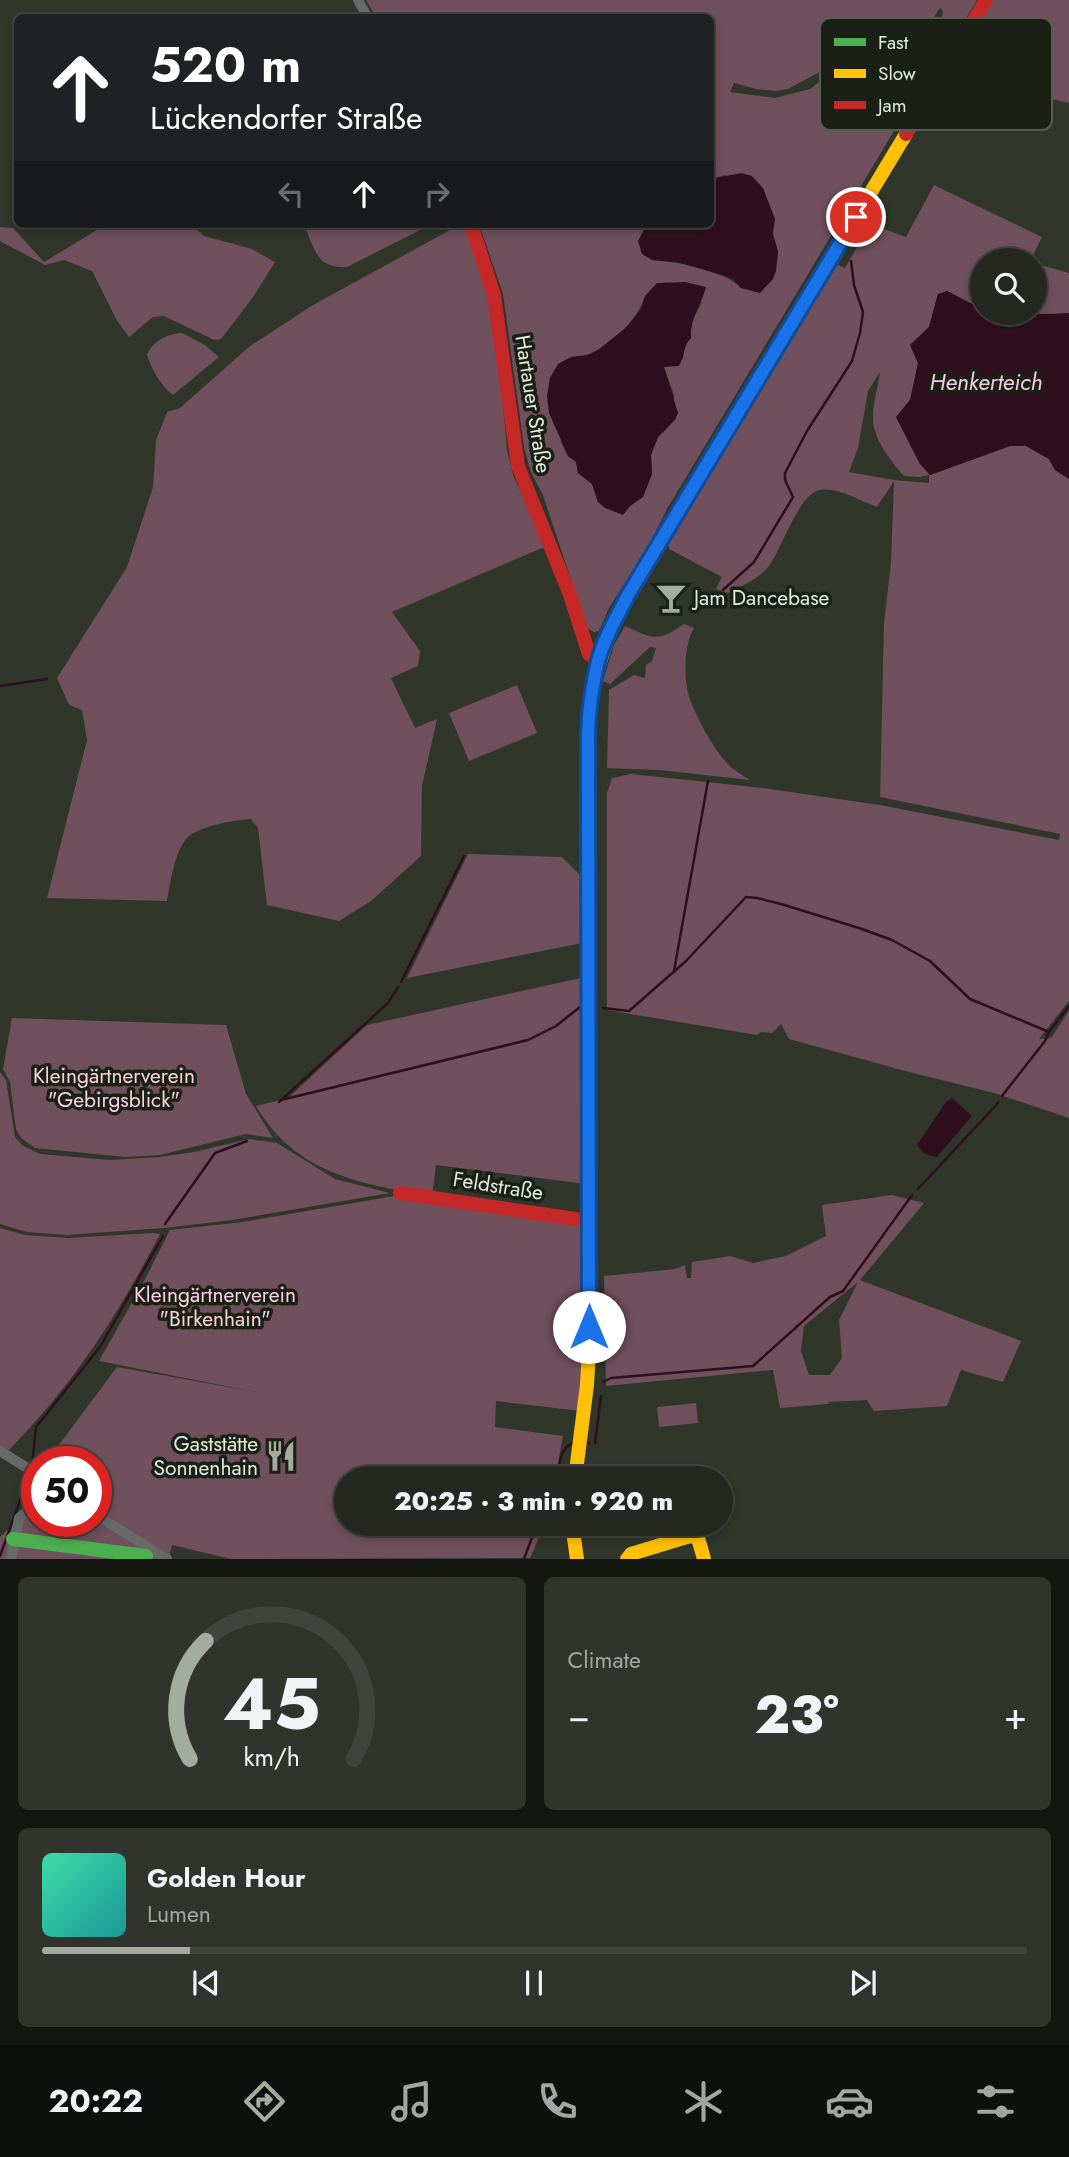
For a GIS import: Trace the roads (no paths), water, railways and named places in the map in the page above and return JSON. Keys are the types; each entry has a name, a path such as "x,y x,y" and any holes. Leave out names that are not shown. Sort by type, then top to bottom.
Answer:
{"main road":[{"path":"975,18 986,0"},
{"path":"577,1466 589,1351 588,733 589,707 598,661 628,595 908,130"},
{"name":"Hartauer Straße","path":"472,228 494,295 518,466 570,595 589,654 598,661"},
{"name":"Feldstraße","path":"400,1193 589,1221"},
{"path":"574,1536 577,1559"},
{"path":"626,1559 631,1554 690,1536 698,1538 705,1559"},
{"path":"13,1539 146,1556"}],"street":[{"path":"0,1451 21,1464"},
{"path":"11,1559 13,1539 21,1516"},
{"path":"112,1525 167,1559"}],"water":[{"path":"741,173 752,176 763,188 775,219 773,234 778,252 773,279 760,293 741,288 733,279 676,262 652,260 642,254 638,241 645,228 714,228 714,178"},
{"path":"685,282 706,287 694,318 691,338 679,366 664,367 678,413 675,420 658,437 651,455 652,474 643,497 623,515 598,502 592,484 578,473 576,462 568,456 549,413 547,396 550,378 558,364 571,357 598,350 628,326 641,309 645,296 657,283"},
{"name":"Henkerteich","path":"947,291 970,303 970,325 1047,325 1047,314 1069,313 1069,479 1055,470 1049,459 1026,446 1010,446 930,475 920,464 896,417 910,400 918,363 910,345 929,327 938,294"},
{"path":"952,1098 972,1116 937,1157 928,1155 917,1145 946,1102"}],"waterway":[{"path":"723,590 754,562 793,497 785,480 785,473 807,431 852,361 863,312 854,285 851,261"},
{"path":"0,686 47,679"},
{"path":"674,971 708,781"},
{"path":"401,982 464,856"},
{"path":"603,1008 629,1011 686,961 746,897 781,904 892,940 930,961 970,999 1049,1032"},
{"path":"279,1102 388,1003 398,987"},
{"path":"1002,1096 1069,1006"},
{"path":"281,1100 528,1040 556,1026 580,1007"},
{"path":"918,1189 998,1103"},
{"path":"165,1224 215,1153 247,1141"},
{"path":"603,1382 611,1378 753,1366 830,1297 843,1291 912,1195"},
{"path":"34,1446 36,1427 100,1347 163,1236"},
{"path":"595,1443 601,1396"},
{"path":"559,1466 566,1447 576,1442"},
{"path":"0,1556 21,1498"},
{"path":"524,1559 533,1536"}],"place":[{"name":"Jam Dancebase","path":"671,598"},
{"name":"Gaststätte Sonnenhain","path":"281,1456"}],"park label":[{"name":"Kleingärtnerverein \"Gebirgsblick\"","path":"114,1088"},
{"name":"Kleingärtnerverein \"Birkenhain\"","path":"215,1307"}]}
